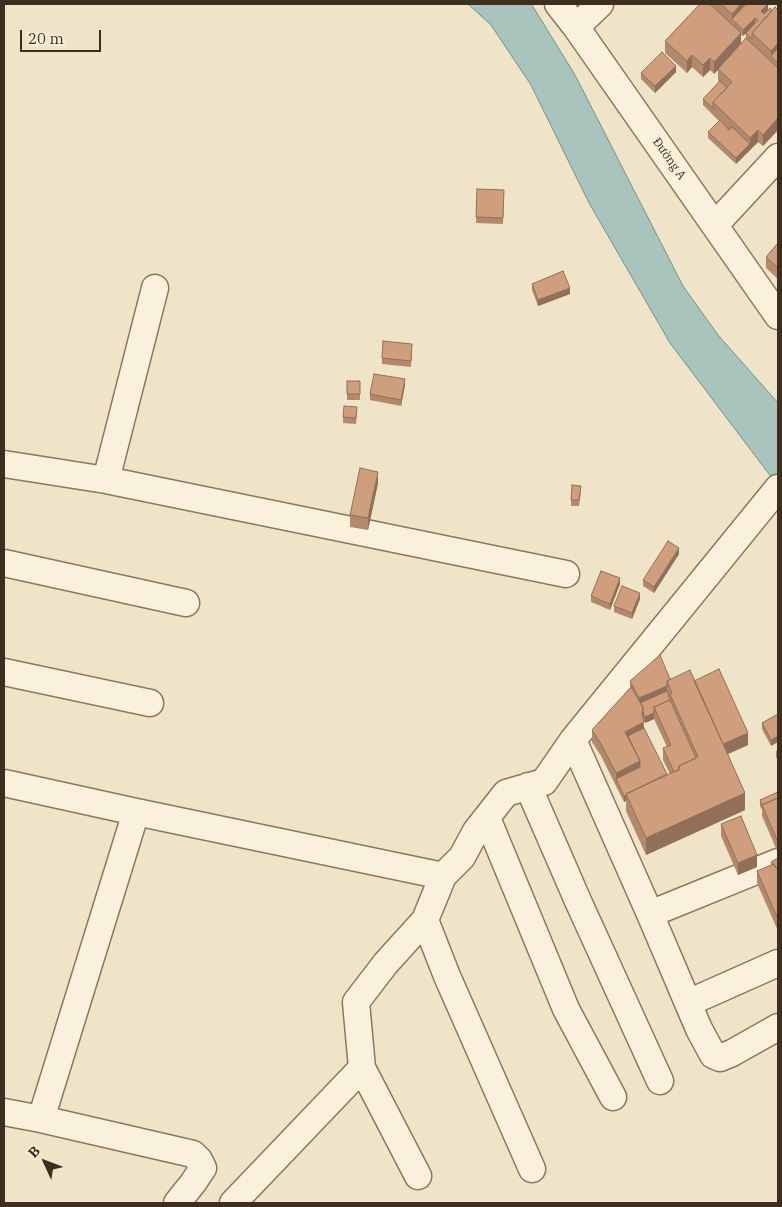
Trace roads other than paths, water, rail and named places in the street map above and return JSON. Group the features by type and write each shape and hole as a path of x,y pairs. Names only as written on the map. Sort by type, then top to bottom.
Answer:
{"street":[{"name":"Đường A","path":"558,4 778,316"},
{"path":"576,27 600,4"},
{"path":"715,225 778,157"},
{"path":"106,480 155,288"},
{"path":"4,464 106,480 566,574"},
{"path":"418,1176 362,1068 356,1002 386,963 425,920 443,876 462,858 476,831 506,793 544,782 572,740 778,488"},
{"path":"4,563 186,603"},
{"path":"4,672 150,703"},
{"path":"572,740 699,1029 714,1056 720,1058 732,1053 778,1027"},
{"path":"4,783 443,876"},
{"path":"528,786 660,1080"},
{"path":"41,1120 136,812"},
{"path":"487,818 566,1009 613,1097"},
{"path":"650,914 778,862"},
{"path":"425,920 447,976 532,1168"},
{"path":"688,1003 778,963"},
{"path":"232,1203 362,1068"},
{"path":"4,1112 193,1154 199,1160 202,1168 195,1193 177,1203"}],"water":[{"path":"468,4 532,5 575,75 683,286 718,335 778,403 778,486 670,343 589,203 531,85 491,25"}]}
